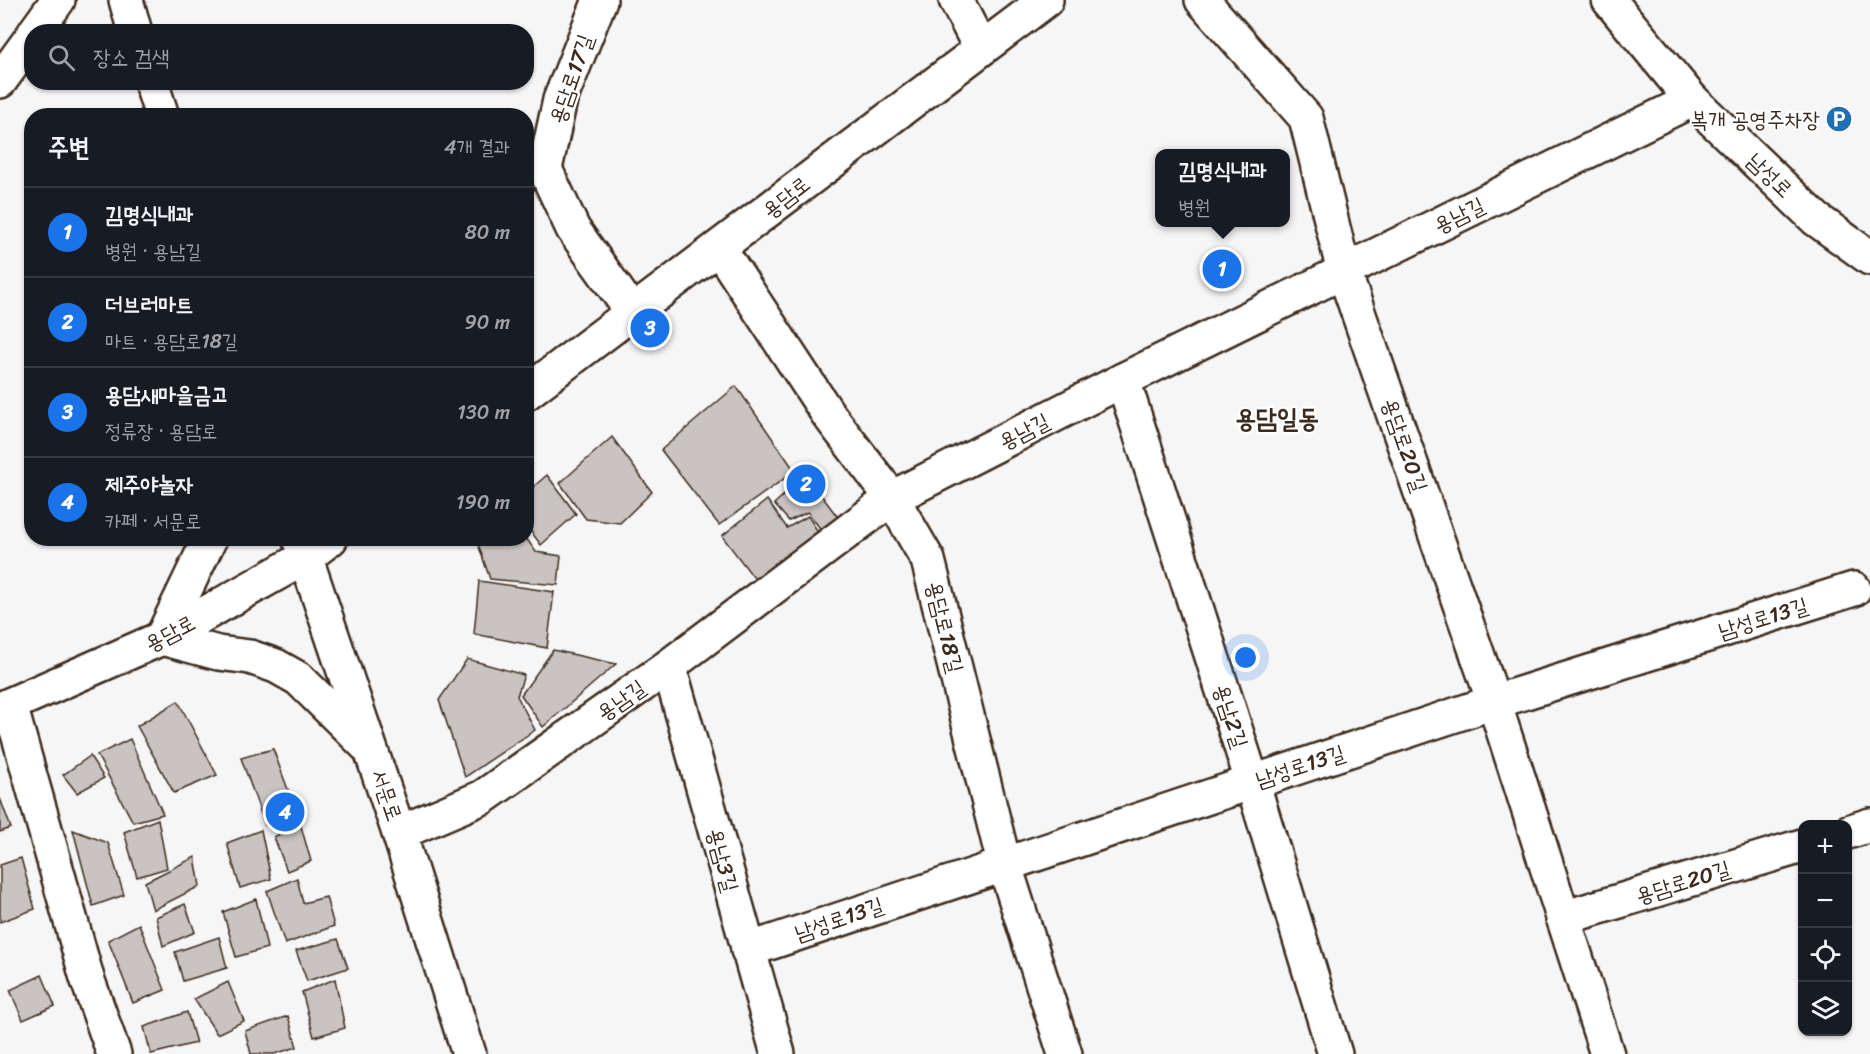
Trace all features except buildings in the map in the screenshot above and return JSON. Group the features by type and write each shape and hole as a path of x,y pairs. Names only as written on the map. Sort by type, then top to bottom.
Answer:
{"street":[{"path":"41,24 58,0"},
{"path":"126,0 133,24"},
{"name":"용담로17길","path":"600,0 560,100 545,169 573,229 633,313"},
{"path":"956,0 980,48"},
{"name":"용담로","path":"534,387 1046,0"},
{"name":"용담로20길","path":"1202,0 1306,118 1344,272 1494,702 1607,1054"},
{"name":"남성로","path":"1609,0 1692,100 1816,219 1870,258"},
{"path":"0,81 24,48"},
{"path":"154,90 159,108"},
{"name":"용남길","path":"399,833 483,797 669,666 892,498 1123,380 1692,100"},
{"name":"용담로18길","path":"719,248 828,414 892,498 928,560 1004,863 1065,1054"},
{"name":"용남2길","path":"1123,380 1252,781 1335,1054"},
{"path":"206,546 162,638 218,653 250,657 276,666 299,679 371,750"},
{"name":"용담로","path":"5,707 162,638 310,546"},
{"name":"서문로","path":"312,546 371,750 469,1054"},
{"name":"남성로13길","path":"748,950 1494,702 1865,587"},
{"name":"용남3길","path":"669,666 778,1054"},
{"path":"5,707 87,978 114,1054"},
{"path":"1852,831 1870,825"},
{"name":"용담로20길","path":"1563,918 1798,848"}],"place":[{"name":"복개 공영주차장","path":"1839,119"},
{"name":"김명식내과","path":"1222,269"},
{"name":"용담새마을금고","path":"650,328"},
{"name":"더브러마트","path":"806,484"},
{"name":"제주야놀자","path":"285,812"}],"district":[{"name":"용담일동","path":"1277,418"}]}
